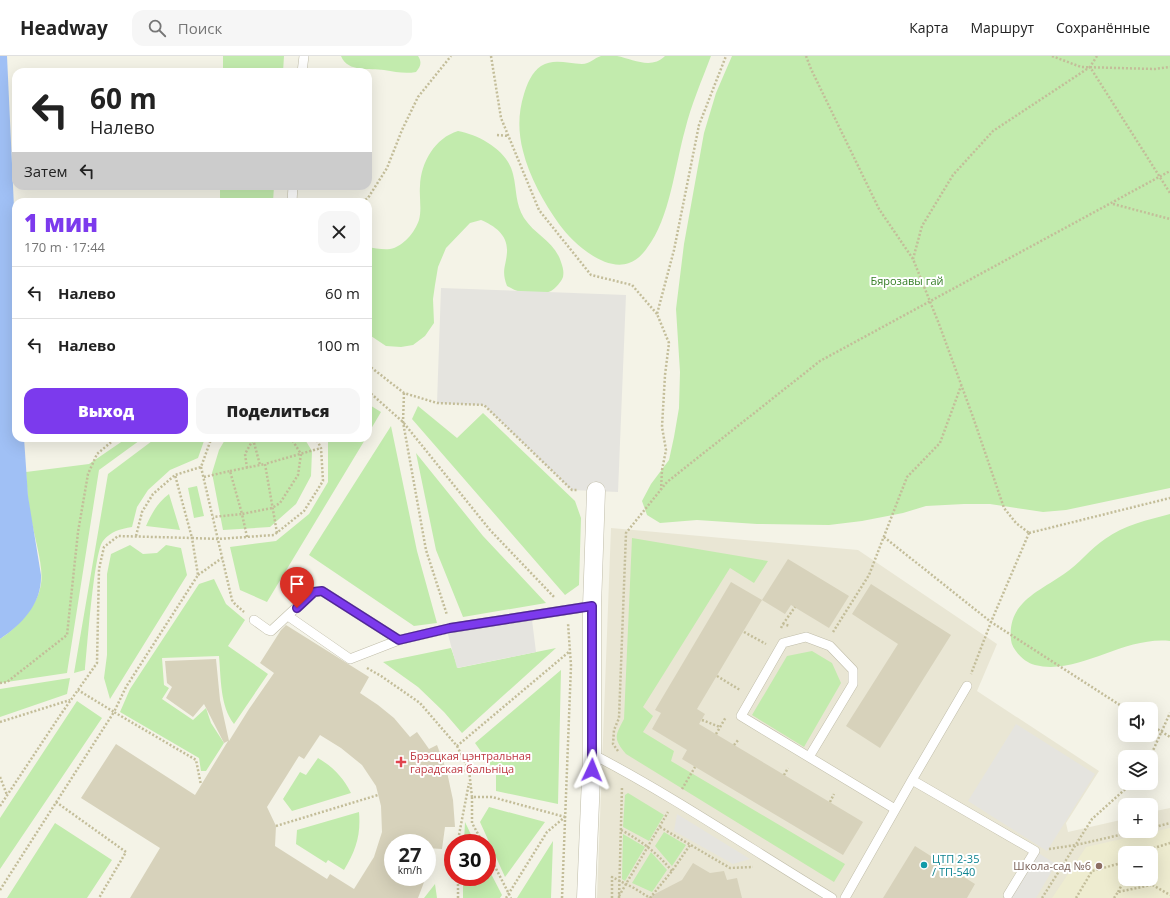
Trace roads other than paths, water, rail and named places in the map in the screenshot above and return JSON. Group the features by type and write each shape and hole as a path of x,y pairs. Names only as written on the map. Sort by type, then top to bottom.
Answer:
{"street":[{"path":"586,898 592,754 592,606 596,491"}],"lane":[{"path":"302,68 304,56"},
{"path":"254,620 271,631 280,621 288,616 314,592 322,591 399,640"},
{"path":"288,616 350,659 399,640 450,628 592,606"},
{"path":"809,757 853,684 853,670 830,646 806,637 783,643 741,716 895,809"},
{"path":"845,898 967,686"},
{"path":"592,754 675,801 832,898"},
{"path":"912,780 1035,851 1008,895"}],"water":[{"path":"0,56 7,56 14,198 12,198 12,442 24,442 28,496 41,575 38,595 30,612 16,627 0,639"}],"place":[{"name":"Брэсцкая цэнтральная гарадская бальніца","path":"401,762"},
{"name":"ЦТП 2-35 / ТП-540","path":"924,865"},
{"name":"Школа-сад №6","path":"1099,866"}],"park label":[{"name":"Бярозавы гай","path":"907,281"}]}
